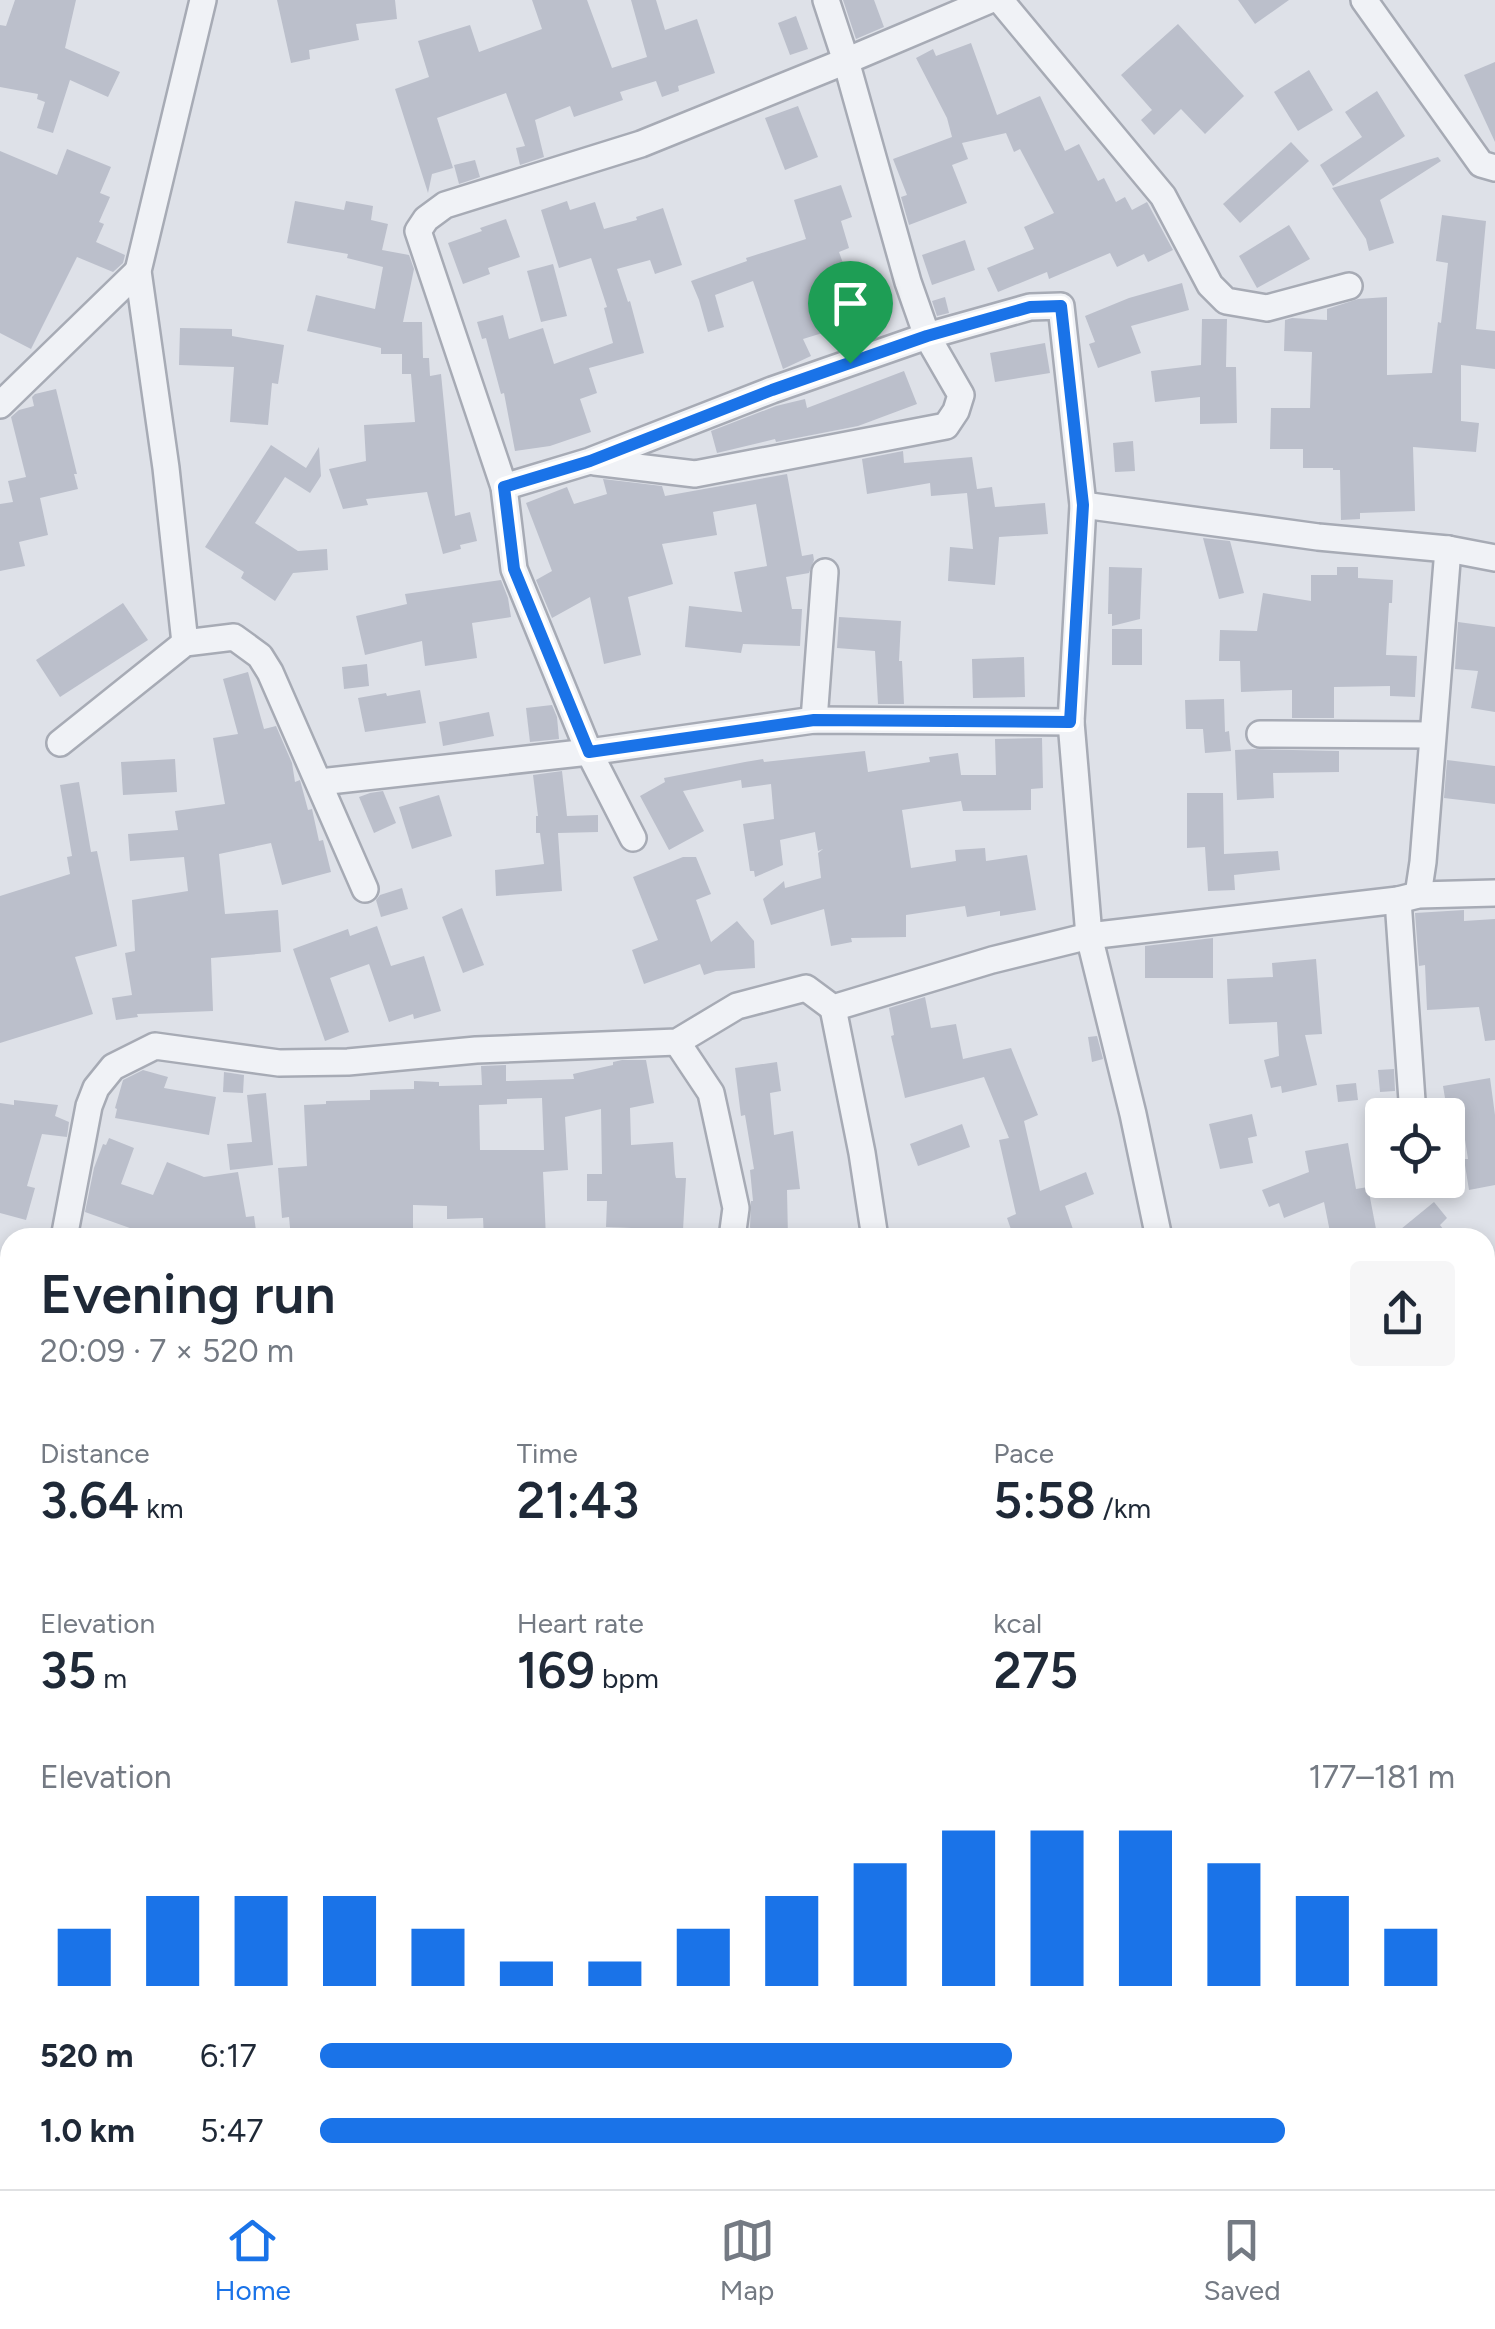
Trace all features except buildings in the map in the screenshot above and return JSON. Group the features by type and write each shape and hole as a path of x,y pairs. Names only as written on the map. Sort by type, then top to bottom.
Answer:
{"street":[{"path":"186,643 138,271 202,0"},
{"path":"590,461 695,474 946,426 956,410 960,395 927,336 908,282 826,0"},
{"path":"633,838 589,752 514,569 504,487 418,231 445,205 641,144 990,0"},
{"path":"1000,0 1163,196 1210,284 1226,301 1267,308 1349,286"},
{"path":"1364,0 1481,164 1495,168"},
{"path":"0,405 138,271"},
{"path":"504,487 590,461 772,390 927,336 1030,307 1061,306 1083,505 1070,722 1089,936 1134,1114 1156,1228"},
{"path":"1083,505 1495,558"},
{"path":"1413,1098 1408,898 1423,862 1448,549"},
{"path":"814,720 826,572"},
{"path":"60,744 186,643 234,637 260,656 270,672 365,889"},
{"path":"320,782 589,752 814,720 1070,722"},
{"path":"1260,734 1432,735"},
{"path":"834,1008 992,960 1089,936 1408,898 1495,893"},
{"path":"66,1228 89,1106 96,1088 114,1068 155,1046 279,1062 348,1062 476,1050 676,1042 737,1006 806,988 834,1008 873,1228"},
{"path":"676,1042 711,1093 736,1208 733,1228"}],"route":[{"path":"1061,306 1083,505 1070,722 814,720 589,752 514,569 504,487 590,461 850,363 1030,307 1061,306"}]}
